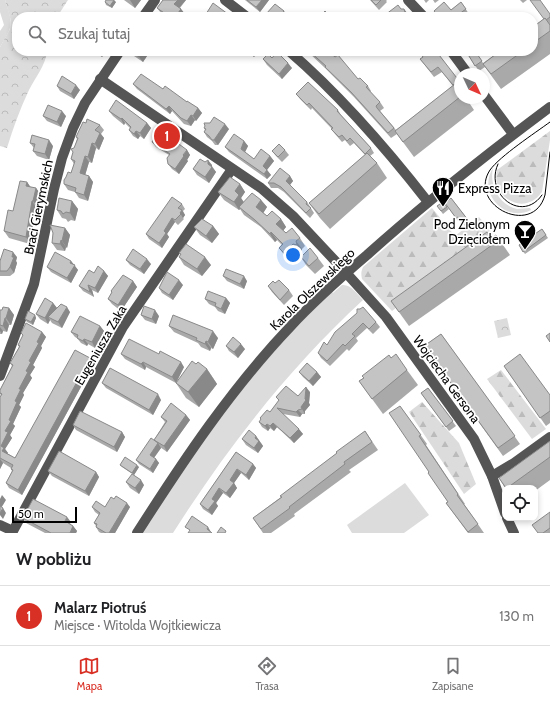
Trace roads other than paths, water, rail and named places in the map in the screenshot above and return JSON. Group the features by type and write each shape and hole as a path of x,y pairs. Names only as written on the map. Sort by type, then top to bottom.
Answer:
{"street":[{"path":"146,12 154,0"},
{"path":"225,0 241,12"},
{"path":"408,0 419,12"},
{"name":"Braci Gierymskich","path":"0,376 34,284 62,158 78,118 100,79 116,56"},
{"path":"294,56 323,82 354,114 389,153 428,202"},
{"path":"455,56 464,68"},
{"name":"Wojciecha Gersona","path":"100,79 261,188 292,216 346,273 386,317 474,439 492,476 502,504"},
{"path":"490,103 513,134"},
{"name":"Karola Olszewskiego","path":"137,533 183,463 251,372 318,298 428,202 513,134 550,107"},
{"name":"Eugeniusza Zaka","path":"0,525 13,531 123,327 232,169"},
{"path":"492,476 514,463 550,437"},
{"path":"508,521 514,533"}],"tram line":[{"path":"550,122 509,152 490,170 485,183 487,195 494,205 504,212 516,215 528,214 538,208 545,195 550,152"},
{"path":"498,164 495,175 496,186 500,195 507,202 516,206 525,207 534,203 542,195"}],"place":[{"name":"Malarz Piotruś","path":"167,136"},
{"name":"Express Pizza","path":"443,208"},
{"name":"Pod Zielonym Dzięciołem","path":"525,250"}]}
